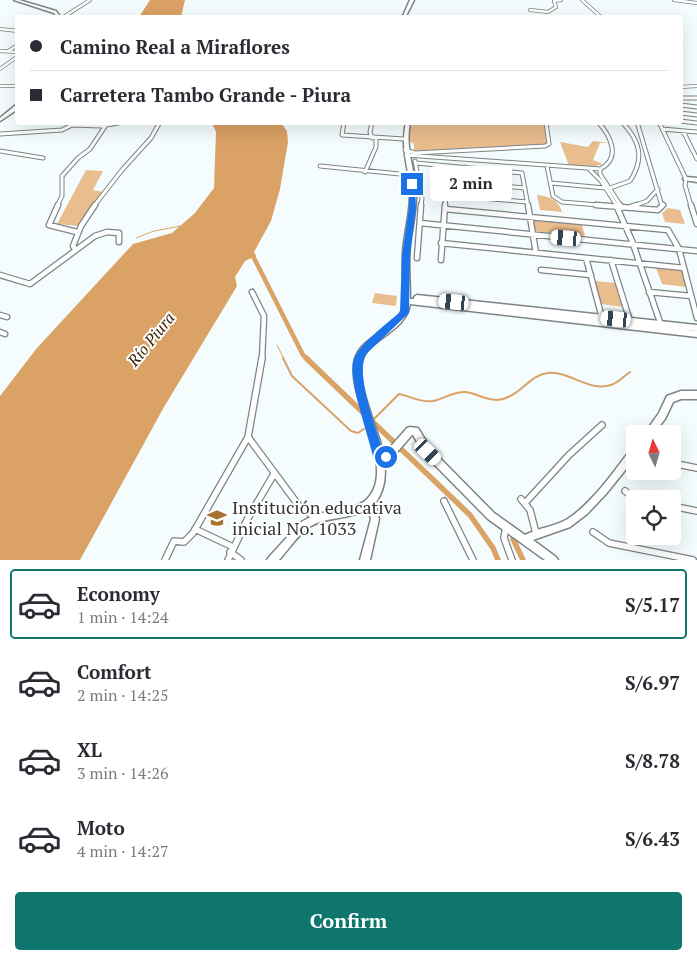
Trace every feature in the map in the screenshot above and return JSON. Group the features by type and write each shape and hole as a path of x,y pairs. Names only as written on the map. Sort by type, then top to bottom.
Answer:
{"street":[{"path":"16,0 54,12 58,15"},
{"path":"66,15 90,0"},
{"path":"404,15 412,0"},
{"path":"530,10 548,12 556,7 554,2 561,0"},
{"path":"582,0 599,15"},
{"path":"674,0 697,2"},
{"path":"0,29 15,31"},
{"path":"7,52 15,47"},
{"path":"0,51 15,52"},
{"path":"0,69 15,58"},
{"path":"0,86 15,86"},
{"path":"683,88 697,86"},
{"path":"683,98 697,98"},
{"path":"683,105 697,107"},
{"path":"0,120 15,108"},
{"path":"683,113 697,115"},
{"path":"683,122 697,123"},
{"path":"0,134 62,130 72,125 103,125"},
{"path":"77,232 49,225 62,196 62,176 78,158 90,150 106,125"},
{"path":"75,248 73,246 77,232 126,165 157,130 159,125"},
{"path":"344,125 342,135 404,140"},
{"path":"365,172 376,147 370,132 371,125"},
{"path":"272,560 296,532 317,519 354,511 370,501 380,483 378,456 357,369 360,356 402,317 406,299 406,255 413,200 404,140 407,125"},
{"path":"406,153 545,146 549,144 546,125"},
{"path":"406,153 590,170 600,169 607,164 614,148 611,137 601,125"},
{"path":"551,183 607,188 622,186 630,181 640,163 640,147 625,125"},
{"path":"547,166 553,196 562,202 658,210 663,205 638,125"},
{"path":"660,125 687,181 685,185 697,224"},
{"path":"662,129 697,132"},
{"path":"630,130 640,131"},
{"path":"682,131 697,159"},
{"path":"0,151 20,156 43,158"},
{"path":"414,155 422,198 417,258"},
{"path":"416,163 521,172 536,253"},
{"path":"640,163 651,165"},
{"path":"438,165 446,195 441,260"},
{"path":"320,166 410,175"},
{"path":"466,167 466,182"},
{"path":"486,169 487,184"},
{"path":"600,169 607,188 627,226 661,327"},
{"path":"590,170 596,174 622,208 623,217"},
{"path":"442,180 525,188"},
{"path":"687,181 697,180"},
{"path":"687,181 697,184"},
{"path":"622,208 644,204 653,197 658,189"},
{"path":"446,195 527,202"},
{"path":"446,209 667,230 679,249 697,318"},
{"path":"420,223 697,251"},
{"path":"0,275 32,283 75,248 110,232 119,234 119,242"},
{"path":"441,243 684,268"},
{"path":"586,258 602,318"},
{"path":"612,260 630,321"},
{"path":"541,270 591,275"},
{"path":"165,560 174,541 184,542 195,529 248,437 262,359 264,334 264,316 252,292"},
{"path":"649,292 691,296"},
{"path":"406,299 630,321 697,334"},
{"path":"406,299 661,327 697,328"},
{"path":"0,315 7,317"},
{"path":"655,425 662,416 670,399 681,395 697,395"},
{"path":"536,533 530,510 523,501 541,488 569,455 602,425"},
{"path":"378,456 388,456 405,435 410,431 415,432 428,452 491,516 553,560"},
{"path":"248,437 299,506 317,519"},
{"path":"528,542 528,536 554,531 578,516 626,461"},
{"path":"681,465 697,468"},
{"path":"228,560 232,549 274,474"},
{"path":"365,560 375,519 370,501"},
{"path":"444,501 473,560"},
{"path":"681,508 697,511"},
{"path":"506,527 504,538 512,560"},
{"path":"195,529 232,549 241,560"},
{"path":"592,532 609,544 693,560"}],"shaded area":[{"path":"410,125 544,125 547,144 414,151 414,144 409,141"},
{"path":"593,141 610,143 600,143 593,160 603,164 589,168 569,166 560,142 588,147"},
{"path":"441,167 462,168 463,181 444,179"},
{"path":"86,170 103,171 93,190 104,192 79,226 57,224"},
{"path":"537,195 553,199 559,204 562,212 540,210"},
{"path":"668,208 680,210 685,224 665,222 662,213"},
{"path":"533,220 582,225 585,236 534,231"},
{"path":"656,268 681,270 686,287 662,284"},
{"path":"595,281 616,283 623,307 601,304"},
{"path":"375,293 397,296 396,306 372,303"}],"water":[{"path":"150,0 185,0 181,15 140,15"},
{"name":"Río Piura","path":"213,125 282,125 287,131 288,142 280,189 271,221 254,252 256,256 245,261 235,277 237,286 164,407 80,560 0,560 0,396 37,348 133,244 172,233 195,213 214,188 216,132"}],"waterway":[{"path":"136,238 154,231 181,226"},
{"path":"252,254 303,355 308,359"},
{"path":"277,345 284,359"},
{"path":"283,358 292,376 351,431 358,433 364,429"},
{"path":"306,358 470,515 493,548 498,560"},
{"path":"372,421 399,394 429,401 466,392 501,400 517,392 531,380 542,374 556,373 587,384 603,386 614,384 630,372"},
{"path":"513,539 523,560"}],"place":[{"name":"Institución educativa inicial No. 1033","path":"217,518"}],"route":[{"path":"386,457 378,456 360,384 357,362 363,352 402,317 406,307 406,255 413,200 412,184"}]}
